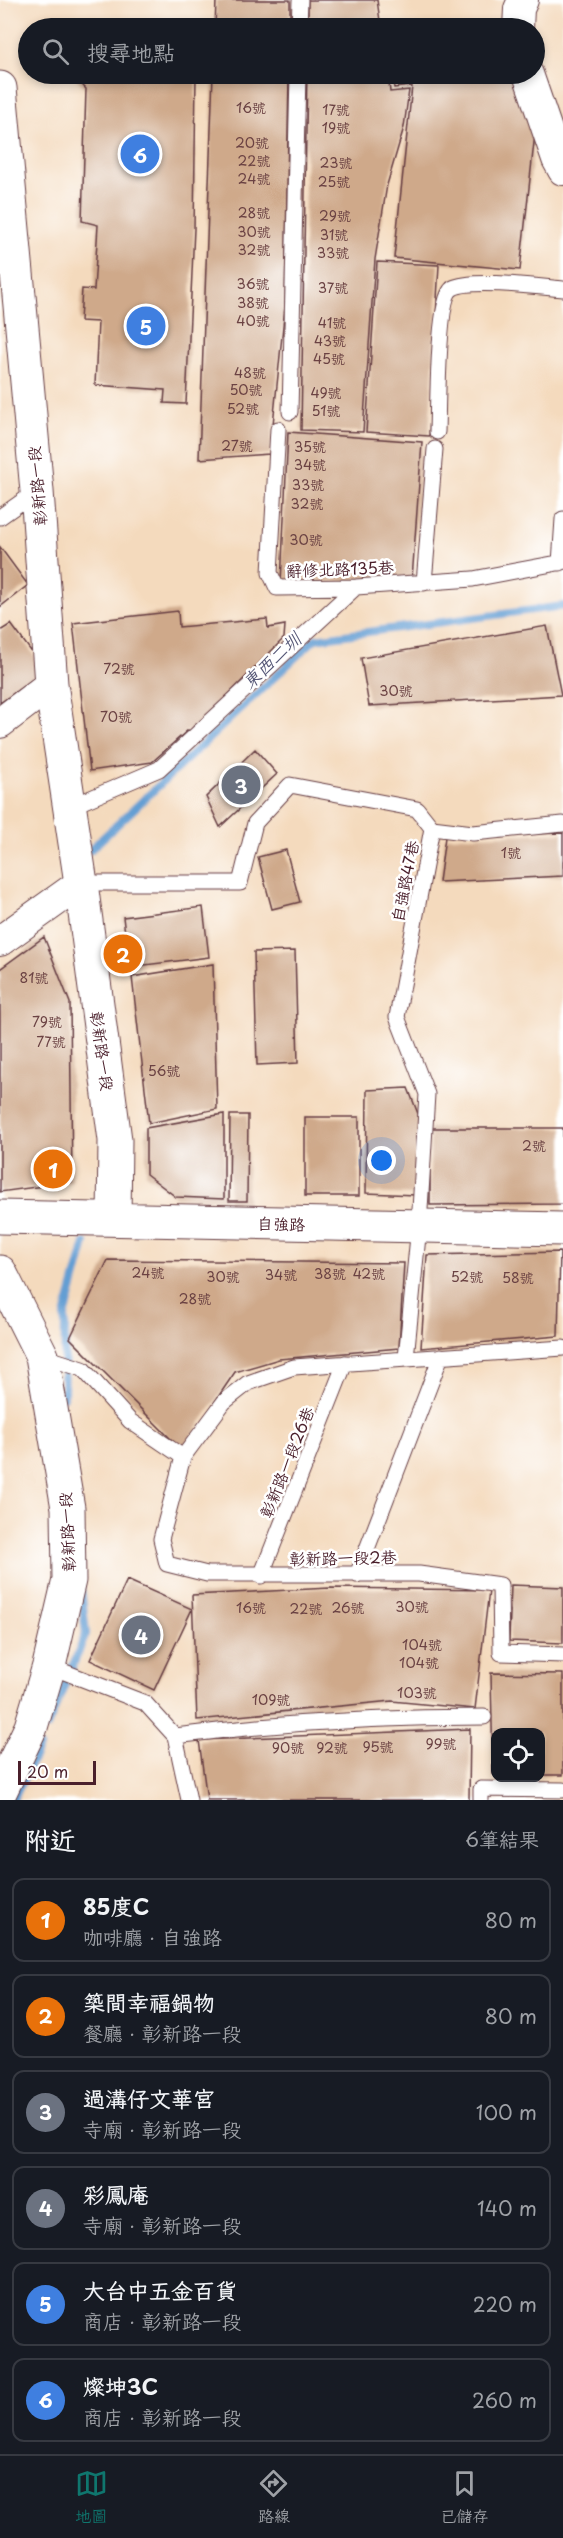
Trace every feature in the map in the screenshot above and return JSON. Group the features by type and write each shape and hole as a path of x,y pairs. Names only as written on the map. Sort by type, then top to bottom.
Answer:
{"street":[{"path":"519,18 523,0"},
{"path":"531,84 557,159 563,170"},
{"name":"彰新路一段","path":"0,88 37,491 51,684 81,883 115,1140 114,1219"},
{"path":"0,723 51,684"},
{"path":"0,941 81,883"},
{"name":"自強路","path":"0,1217 563,1229"},
{"name":"彰新路一段","path":"0,1272 42,1356 68,1509 69,1580 59,1670 31,1726 5,1791"}],"lane":[{"path":"299,18 300,0"},
{"path":"290,412 298,84"},
{"path":"437,432 440,343 446,296 453,288 473,284 563,289"},
{"name":"辭修北路135巷","path":"278,429 270,573 277,588 356,587 473,579 562,563"},
{"path":"424,583 435,449"},
{"path":"0,517 37,491"},
{"path":"562,563 563,519"},
{"path":"70,807 159,769 356,587"},
{"name":"自強路47巷","path":"81,883 240,883 255,823 290,785 417,809 432,828 397,1017 427,1094 419,1226 406,1358"},
{"path":"432,828 473,833 563,824"},
{"path":"42,1356 83,1369 130,1421 183,1458 224,1402 248,1383 294,1367 563,1348"},
{"path":"357,1575 441,1356"},
{"name":"彰新路一段26巷","path":"261,1576 345,1363"},
{"name":"彰新路一段2巷","path":"183,1458 161,1539 167,1564 207,1574 261,1576 419,1574 500,1585 501,1653 563,1655"},
{"path":"59,1670 145,1703 175,1736 189,1800"},
{"path":"175,1736 264,1725 387,1717 484,1717"},
{"path":"481,1800 481,1789 563,1790"}],"building":[{"path":"216,0 290,0 290,18 215,18"},
{"path":"308,0 377,0 380,18 308,18"},
{"path":"81,84 196,84 194,229 186,404 164,403 165,390 95,385 98,322 80,321 82,289 94,290 98,225 82,221 86,89"},
{"path":"213,84 289,84 285,306 270,454 199,459"},
{"path":"307,84 389,84 390,92 409,90 404,127 387,185 375,259 363,432 301,430"},
{"path":"393,84 518,84 536,124 520,270 394,258 412,86 394,88"},
{"path":"377,262 439,265 429,436 366,432"},
{"path":"288,432 422,442 412,579 281,583"},
{"path":"0,547 28,585 0,607"},
{"path":"178,611 179,627 267,619 268,628 285,625 284,638 190,734 188,730 152,762 90,771 73,623"},
{"path":"11,624 45,670 0,703 0,631"},
{"path":"547,626 561,695 369,706 361,658"},
{"path":"255,749 277,774 220,827 206,797"},
{"path":"563,833 563,876 439,882 445,837"},
{"path":"286,850 300,902 272,909 258,857"},
{"path":"203,907 209,957 129,967 123,917"},
{"path":"44,937 70,1003 72,1182 0,1192 0,969"},
{"path":"295,951 298,1063 257,1065 254,952"},
{"path":"213,964 217,1109 149,1123 132,977"},
{"path":"408,1088 420,1119 416,1195 366,1193 367,1090"},
{"path":"224,1114 224,1199 176,1197 146,1174 146,1128"},
{"path":"230,1115 248,1115 247,1201 229,1201"},
{"path":"305,1117 359,1117 359,1196 305,1196"},
{"path":"430,1128 563,1128 563,1204 430,1205"},
{"path":"560,1252 558,1336 421,1348 427,1255"},
{"path":"108,1260 404,1263 399,1348 279,1359 235,1372 182,1450 70,1338"},
{"path":"127,1580 192,1609 154,1690 90,1660"},
{"path":"511,1585 563,1587 563,1643 509,1641"},
{"path":"330,1588 489,1590 475,1709 392,1701 197,1720 192,1595"},
{"path":"491,1673 563,1674 563,1775 545,1775 545,1728 492,1728"},
{"path":"470,1729 469,1800 207,1800 199,1740"}],"waterway":[{"name":"東西二圳","path":"90,850 315,639 563,606"},
{"path":"64,1397 65,1316 85,1243"},
{"path":"47,1727 86,1634 81,1588"},
{"path":"14,1798 39,1747"}],"place":[{"name":"燦坤3C","path":"140,154"},
{"name":"大台中五金百貨","path":"146,326"},
{"name":"過溝仔文華宮","path":"241,785"},
{"name":"築間幸福鍋物","path":"123,954"},
{"name":"85度C","path":"53,1169"},
{"name":"彩鳳庵","path":"141,1635"}]}
